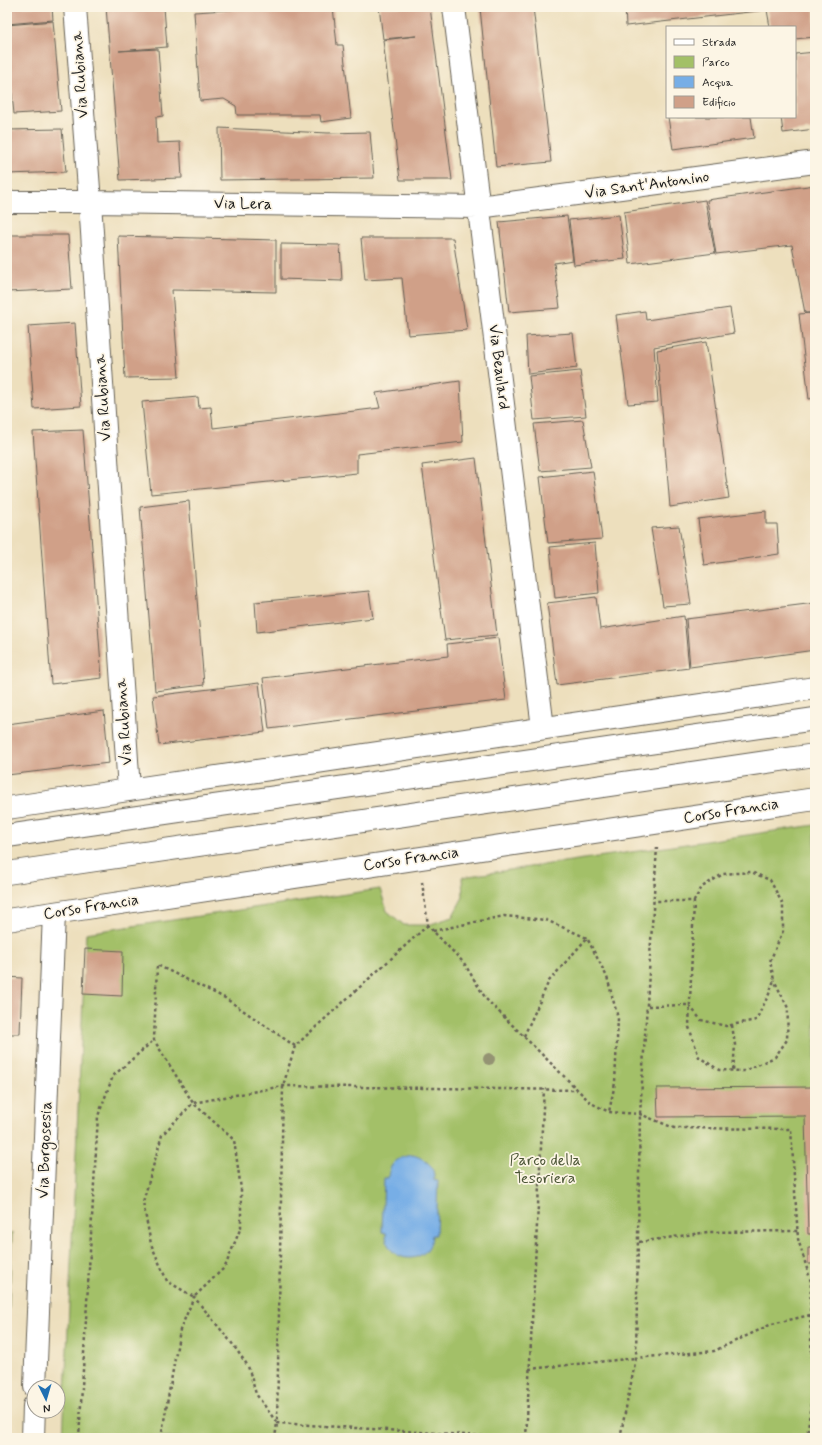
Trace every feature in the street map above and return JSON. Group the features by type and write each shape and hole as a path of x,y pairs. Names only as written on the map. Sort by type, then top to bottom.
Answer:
{"street":[{"name":"Via Rubiana","path":"75,7 90,202 129,790"},
{"name":"Via Beaulard","path":"454,7 544,728"},
{"name":"Via Sant'Antonino","path":"478,207 815,162"},
{"name":"Via Lera","path":"7,202 478,207"},
{"path":"7,808 815,688"},
{"path":"7,836 815,719"},
{"path":"7,873 815,755"},
{"name":"Corso Francia","path":"7,920 815,799"},
{"name":"Via Borgosesia","path":"35,1379 54,913"},
{"path":"33,1438 34,1419"}],"path":[{"path":"620,1438 636,1358 640,1114 648,1006 658,822"},
{"path":"418,858 428,925 432,931 464,963 486,999 591,1103 609,1112 640,1114 674,1128 791,1129 798,1239 811,1282 810,1315 813,1384 808,1438"},
{"path":"751,872 770,880 783,905 783,931 770,960 774,980 788,1008 787,1040 775,1057 744,1071 720,1070 699,1057 689,1027 694,901 702,887 723,874 751,872"},
{"path":"654,901 694,901"},
{"path":"432,931 504,916 546,920 587,938 607,977 618,1018 615,1083 609,1112"},
{"path":"275,1438 277,1424 283,1086 295,1046 428,925"},
{"path":"524,1036 549,981 587,938"},
{"path":"161,1438 180,1330 194,1297 225,1267 241,1227 241,1189 234,1140 193,1103 154,1040 157,965 225,998 295,1046"},
{"path":"689,1005 701,1020 726,1026 756,1020 774,980"},
{"path":"648,1006 689,1005"},
{"path":"732,1025 735,1045 733,1071"},
{"path":"79,1438 98,1116 113,1076 154,1040"},
{"path":"277,1424 256,1394 248,1366 231,1342 194,1297 168,1281 151,1244 143,1202 162,1135 193,1103 283,1086 577,1090"},
{"path":"526,1438 544,1089"},
{"path":"639,1242 708,1232 798,1231"},
{"path":"529,1369 714,1351 772,1324 810,1315"},
{"path":"277,1424 513,1438"}],"green space":[{"name":"Parco della Tesoriera","path":"815,825 815,1438 63,1438 64,1419 66,1419 66,1379 86,933 380,889 387,911 404,925 428,925 452,917 463,897 462,877"},
{"path":"12,1233 7,1347 7,1234"}],"water":[{"path":"413,1155 429,1164 433,1171 434,1180 438,1181 436,1235 432,1235 430,1245 424,1253 417,1257 408,1258 400,1256 393,1251 388,1244 386,1233 382,1232 384,1178 388,1178 390,1168 395,1162 403,1157"}],"building":[{"path":"7,7 52,7 53,20 7,24"},
{"path":"106,7 164,7 167,47 119,51 158,49 163,116 156,117 157,143 180,142 182,178 120,180"},
{"path":"276,7 333,7 337,45 343,45 351,118 321,122 320,115 237,115 236,106 224,99 200,101 194,12"},
{"path":"379,7 430,7 452,180 400,180 383,40 416,36 383,39"},
{"path":"533,7 551,162 496,167 480,8"},
{"path":"625,7 814,7 815,37 796,39 796,26 770,26 767,10 626,26"},
{"path":"53,21 61,111 14,114 7,45 7,25"},
{"path":"815,52 815,129 783,133 781,118 796,118 796,54"},
{"path":"668,118 751,118 754,138 673,149"},
{"path":"219,128 328,133 370,132 374,178 220,180"},
{"path":"62,129 66,172 7,174 7,130"},
{"path":"815,185 815,398 809,399 799,314 811,313 805,313 792,245 716,254 707,200"},
{"path":"705,200 715,253 630,264 624,212"},
{"path":"619,215 625,259 574,265 569,220"},
{"path":"567,216 573,260 554,263 560,308 509,312 499,222"},
{"path":"7,235 68,235 72,289 7,292"},
{"path":"118,236 276,240 276,292 172,290 179,377 125,378"},
{"path":"361,238 453,238 467,330 408,335 402,278 365,280"},
{"path":"281,244 340,245 342,281 281,279"},
{"path":"730,308 734,333 654,347 658,402 628,404 616,315 645,311 646,320"},
{"path":"75,323 81,406 34,409 28,326"},
{"path":"573,333 577,368 528,374 526,336"},
{"path":"706,342 729,498 670,507 657,350"},
{"path":"580,371 586,416 534,420 529,376"},
{"path":"460,381 463,442 357,454 357,473 151,494 142,402 198,397 199,408 211,407 213,428 380,408 376,393"},
{"path":"583,420 591,467 540,471 534,424"},
{"path":"83,430 102,678 51,684 33,432"},
{"path":"476,458 497,635 445,640 422,465"},
{"path":"593,471 602,539 548,543 540,477"},
{"path":"189,501 204,685 155,691 140,507"},
{"path":"766,511 766,524 777,524 779,554 704,565 698,519"},
{"path":"679,526 691,604 663,606 651,528"},
{"path":"595,543 599,593 555,598 550,547"},
{"path":"369,591 373,618 257,632 255,602"},
{"path":"596,597 600,629 684,616 689,668 557,685 547,603"},
{"path":"815,603 815,650 690,667 686,619"},
{"path":"498,638 506,700 269,729 263,678 448,656 447,644"},
{"path":"259,683 265,732 159,745 153,696"},
{"path":"104,711 109,763 7,775 7,724"},
{"path":"85,949 123,951 122,996 83,994"},
{"path":"7,977 22,978 20,1034 7,1034"},
{"path":"815,1087 815,1234 808,1234 805,1116 658,1117 657,1088"},
{"path":"808,1248 815,1248 815,1264 808,1264"}]}
